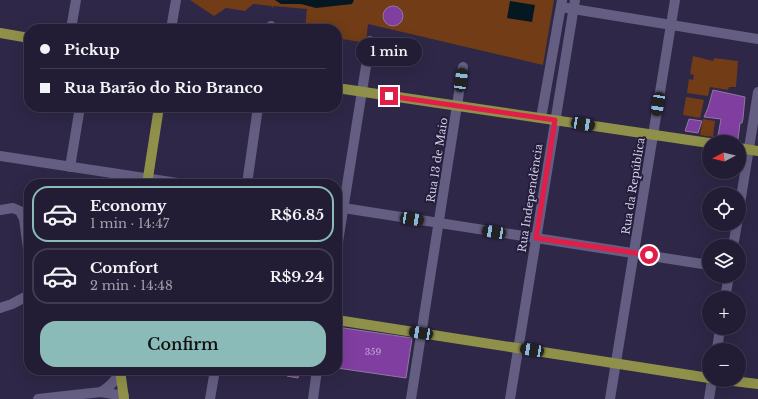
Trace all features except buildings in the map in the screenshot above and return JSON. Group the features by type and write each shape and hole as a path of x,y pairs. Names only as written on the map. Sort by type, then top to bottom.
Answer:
{"main road":[{"path":"0,33 24,37"},
{"path":"342,89 702,142"},
{"path":"148,179 158,112"},
{"path":"342,321 702,377"},
{"path":"121,375 124,398"},
{"path":"746,383 758,384"}],"street":[{"path":"72,24 76,0"},
{"path":"172,24 176,0"},
{"name":"Rua da República","path":"610,399 675,0"},
{"path":"541,118 562,3 575,4 671,25 758,38"},
{"name":"Rua Independência","path":"510,399 575,4"},
{"path":"342,197 370,41"},
{"name":"Rua 13 de Maio","path":"411,399 463,68"},
{"path":"743,187 758,92"},
{"path":"70,166 79,112"},
{"path":"249,179 257,112"},
{"path":"0,156 70,166 138,179"},
{"path":"0,210 13,208 20,211 24,219"},
{"path":"342,208 702,264"},
{"path":"0,308 24,298"},
{"path":"38,399 101,392 108,389 113,384 118,375"},
{"path":"210,399 214,375"},
{"path":"313,399 316,375"},
{"path":"709,399 711,387"},
{"path":"101,392 124,398"}],"shaded area":[{"path":"190,0 554,0 543,65 368,24 366,43 342,39 342,24 306,24 307,9 273,6 273,8 271,6 253,4 245,11 226,8 214,16"},
{"path":"693,56 713,61 714,58 738,61 736,87 729,87 728,90 710,87 708,96 687,93 689,79 693,80 694,75 690,74"},
{"path":"686,97 704,100 700,118 683,115"},
{"path":"703,119 715,121 713,135 700,135"}],"water":[{"path":"275,0 354,0 352,4 316,8 301,4 281,4"},
{"path":"510,1 535,5 532,22 507,18"}],"route":[{"path":"389,96 555,120 536,238 649,255"}]}
